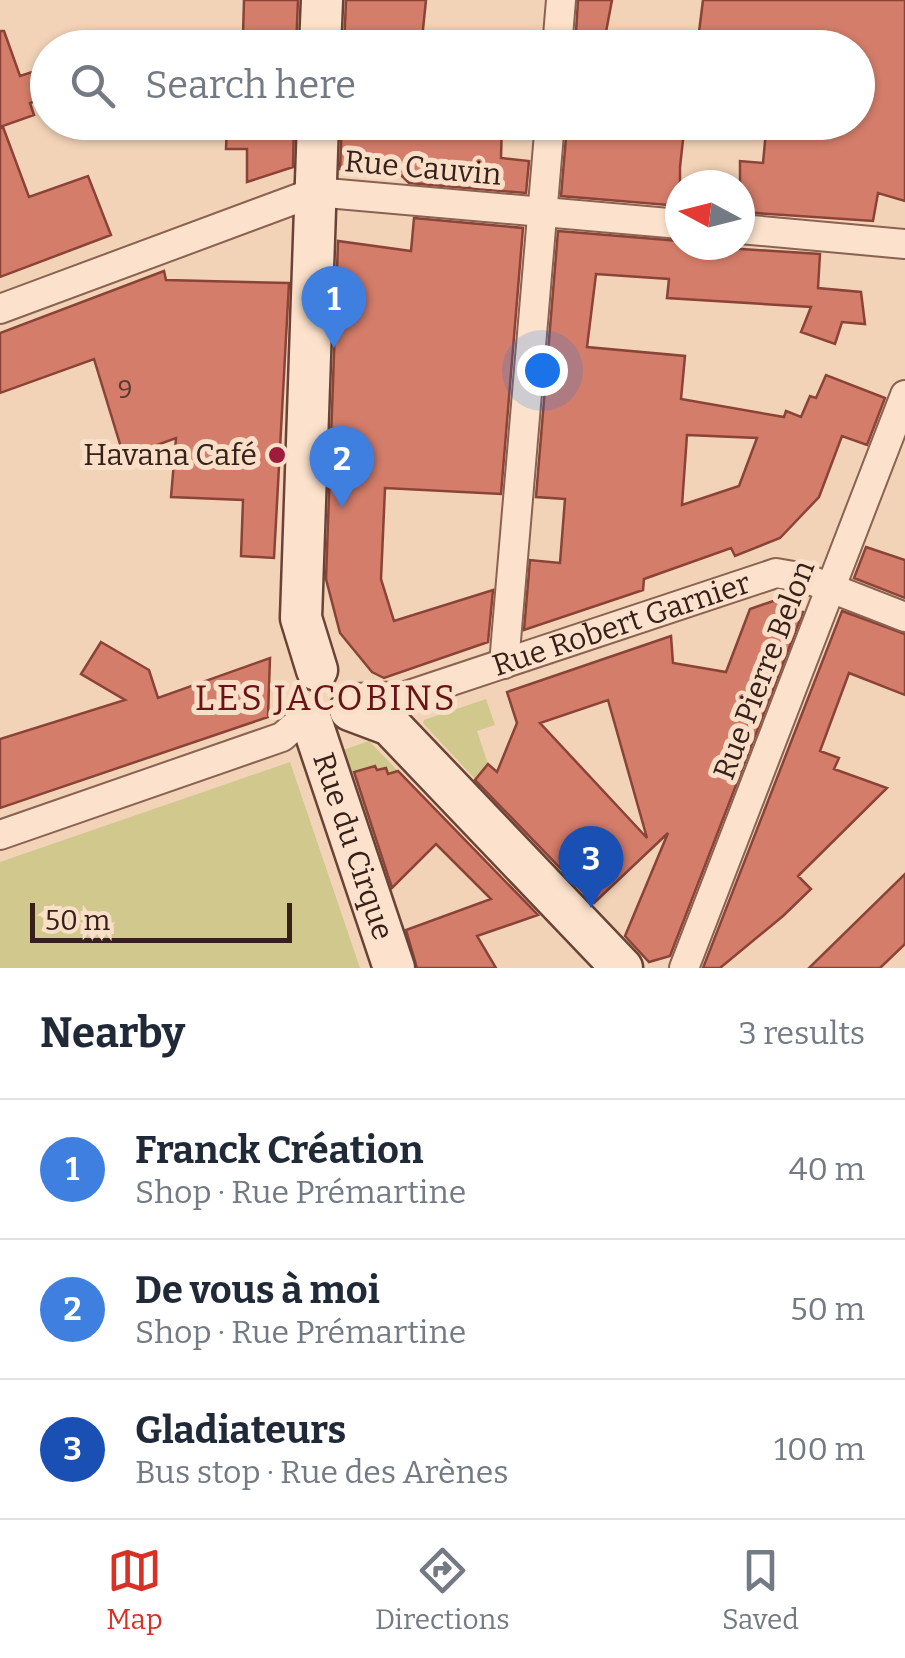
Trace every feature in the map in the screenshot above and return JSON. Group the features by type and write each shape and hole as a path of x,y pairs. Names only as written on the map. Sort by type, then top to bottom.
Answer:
{"street":[{"path":"321,30 322,0"},
{"path":"558,30 561,0"},
{"path":"317,140 300,618 317,670"},
{"path":"504,664 549,140"},
{"name":"Rue Cauvin","path":"0,309 315,192 665,223"},
{"path":"755,230 905,244"},
{"name":"Rue Pierre Belon","path":"684,968 905,396"},
{"name":"Rue Robert Garnier","path":"0,834 282,738 308,720 335,724 352,704 406,696 776,573 805,578 905,617"},
{"path":"308,720 297,704 298,688 308,675 317,670 344,676 352,704 390,725 622,968"},
{"name":"Rue du Cirque","path":"308,720 394,968"}],"shaded area":[{"path":"486,699 495,725 477,731 488,764 475,779 423,723"},
{"path":"369,741 398,771 388,774 375,766 350,773 343,750"},
{"path":"290,762 360,968 0,968 0,862"}],"building":[{"path":"244,0 298,0 297,30 243,30"},
{"path":"346,0 426,0 423,30 345,30"},
{"path":"578,0 612,0 606,30 576,30"},
{"path":"703,0 905,0 905,201 878,193 873,221 755,213 755,170 740,170 740,161 763,163 765,140 875,140 875,30 699,30"},
{"path":"0,31 4,31 20,76 30,73 30,116 0,127"},
{"path":"3,127 29,197 88,176 111,235 0,277"},
{"path":"226,140 294,140 293,167 247,182 247,149 226,149"},
{"path":"341,140 502,140 501,158 529,161 526,193 409,183 400,174 340,169"},
{"path":"566,140 683,140 680,170 665,170 665,205 561,196"},
{"path":"414,218 523,228 501,494 385,488 381,579 394,621 493,590 488,642 384,678 372,672 340,633 326,579 338,241 411,251"},
{"path":"558,231 665,240 665,260 755,260 755,250 820,254 818,288 861,292 865,324 842,322 835,344 801,332 811,307 667,298 669,279 596,274 587,347 685,356 681,399 784,417 786,411 801,417 810,396 816,398 826,375 885,398 867,445 842,436 819,497 780,538 735,556 731,548 644,579 643,590 524,630 530,560 560,563 565,499 536,497","holes":["687,435 757,438 739,486 682,505"]},
{"path":"164,271 166,280 289,283 274,558 241,556 243,500 171,497 176,438 124,457 94,359 0,393 0,333"},
{"path":"866,547 905,560 905,598 854,578"},
{"path":"773,601 803,612 670,956 649,962 625,936 668,833 594,903 475,780 488,764 497,772 517,723 507,692 671,636 673,663 726,672 750,609","holes":["608,700 647,838 540,723"]},
{"path":"842,611 905,634 905,695 849,673 820,751 839,758 834,769 887,788 798,876 811,889 720,968 703,968"},
{"path":"101,642 149,670 158,698 270,658 268,717 0,808 0,739 125,700 81,674"},
{"path":"375,766 377,770 386,768 388,774 398,771 538,915 477,936 496,968 417,968 406,930 491,899 436,844 392,888 354,772"},
{"path":"905,874 905,944 880,968 809,968"}],"place":[{"name":"Franck Création","path":"334,348"},
{"name":"Havana Café","path":"277,455"},
{"name":"De vous à moi","path":"342,508"},
{"name":"Gladiateurs","path":"591,908"}],"district":[{"name":"LES JACOBINS","path":"326,698"}]}
